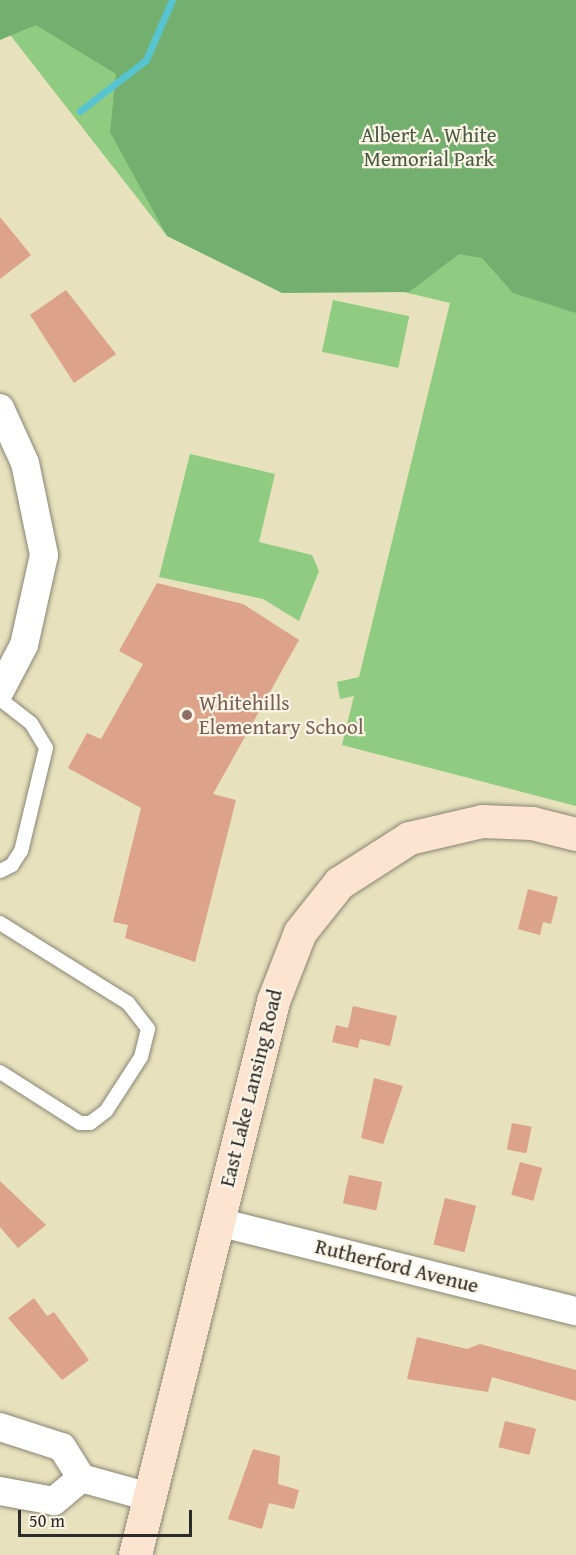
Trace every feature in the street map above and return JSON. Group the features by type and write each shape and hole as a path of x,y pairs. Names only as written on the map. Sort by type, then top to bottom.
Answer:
{"main road":[{"name":"East Lake Lansing Road","path":"135,1555 280,975 300,932 325,898 372,857 432,830 506,821 576,834"}],"street":[{"path":"0,408 25,463 44,555 24,645 0,691"},
{"name":"Rutherford Avenue","path":"218,1222 576,1311"},
{"path":"0,1427 62,1447 81,1478 149,1497"},
{"path":"0,1491 54,1501 81,1478"}],"lane":[{"path":"0,699 32,723 46,748 21,851 12,865 0,871"},
{"path":"0,923 128,1003 148,1029 141,1057 106,1112 90,1123 80,1123 0,1072"}],"green space":[{"name":"Albert A. White Memorial Park","path":"0,0 576,0 576,806 342,745 354,696 340,699 337,682 359,677 450,303 167,236 0,22"},
{"path":"0,0 576,0 576,313 513,293 482,258 459,254 409,292 282,293 167,236 110,132 116,74 36,25 0,40"},
{"path":"333,300 409,316 398,368 322,352"},
{"path":"190,454 275,474 259,542 312,555 319,571 299,621 263,599 159,577"}],"building":[{"path":"0,217 31,255 0,279"},
{"path":"66,290 116,354 74,383 30,315"},
{"path":"157,583 243,604 299,640 213,794 236,800 195,962 125,938 128,925 113,922 141,808 68,768 87,733 101,739 143,664 119,651"},
{"path":"528,889 558,897 551,924 543,922 540,935 518,929"},
{"path":"353,1006 397,1016 390,1046 360,1039 358,1048 332,1042 336,1025 348,1028"},
{"path":"374,1078 403,1086 383,1144 361,1138"},
{"path":"512,1123 532,1127 526,1153 507,1150"},
{"path":"520,1162 542,1168 533,1201 511,1195"},
{"path":"349,1175 382,1182 376,1210 343,1203"},
{"path":"0,1181 46,1225 18,1248 0,1227"},
{"path":"445,1198 476,1206 464,1252 433,1245"},
{"path":"34,1298 47,1316 54,1312 89,1360 62,1380 8,1318"},
{"path":"417,1337 467,1349 480,1344 576,1370 576,1401 492,1377 488,1392 407,1379"},
{"path":"505,1421 536,1429 530,1455 498,1447"},
{"path":"253,1449 280,1456 278,1484 299,1490 294,1509 269,1503 262,1529 228,1519"}],"waterway":[{"path":"80,111 146,60 172,0"}],"place":[{"name":"Whitehills Elementary School","path":"187,715"}]}
